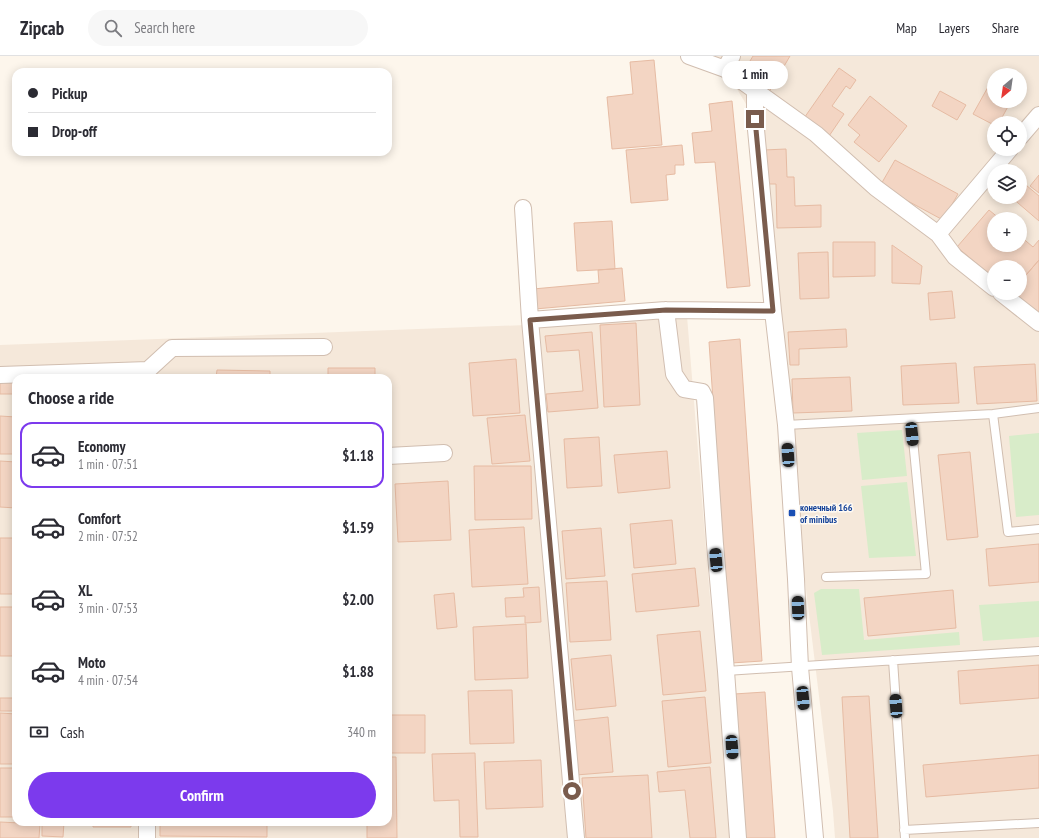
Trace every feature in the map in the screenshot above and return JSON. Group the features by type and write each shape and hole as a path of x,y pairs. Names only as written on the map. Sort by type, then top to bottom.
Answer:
{"street":[{"path":"689,56 728,63 755,90 816,134 876,188 938,234 955,257 987,282"},
{"path":"755,90 755,119 773,311 786,425 800,667 815,838"},
{"path":"1027,129 1039,115"},
{"path":"938,234 1004,156"},
{"path":"523,208 530,314 576,838"},
{"path":"1010,300 1039,323"},
{"path":"530,314 666,310 773,311"},
{"path":"666,310 674,374 684,389 702,392 705,398 738,838"},
{"path":"148,374 172,348 324,347"},
{"path":"0,375 12,375"},
{"path":"392,456 444,453"},
{"path":"147,826 147,838"}],"lane":[{"path":"786,425 993,414 1039,408"},
{"path":"993,414 1008,532 1039,529"},
{"path":"826,577 926,574 911,419"},
{"path":"726,671 1039,651"},
{"path":"893,660 904,834 1039,823"}],"shaded area":[{"path":"687,56 1039,56 1039,838 835,838 786,425 755,119 725,69"},
{"path":"687,316 711,610 717,643 733,838 0,838 0,345 526,325"}],"green space":[{"path":"902,430 907,476 862,480 857,433"},
{"path":"1039,433 1039,515 1016,517 1009,436"},
{"path":"907,482 916,556 869,558 861,486"},
{"path":"821,589 859,589 864,640 959,632 960,645 822,655 814,593"},
{"path":"1039,601 1039,637 983,641 979,605"}],"building":[{"path":"753,56 790,56 769,92 741,76"},
{"path":"654,60 662,145 612,149 607,97 633,94 630,62"},
{"path":"839,68 856,80 850,89 846,86 832,106 844,114 827,139 802,121"},
{"path":"987,89 987,108 1007,108 1003,116 987,116 987,121 973,114"},
{"path":"940,91 966,105 957,120 932,106"},
{"path":"870,96 907,126 879,162 854,142 860,135 848,125"},
{"path":"732,101 750,286 727,288 715,162 695,163 692,133 712,131 709,104"},
{"path":"682,145 684,165 675,165 675,174 666,175 668,200 631,203 626,150"},
{"path":"786,149 787,177 794,177 795,206 821,205 821,227 777,228 776,184 765,184 764,150"},
{"path":"895,160 958,194 943,220 880,186"},
{"path":"1039,175 1039,193 1030,186"},
{"path":"1027,186 1039,196 1039,221 1019,204 1027,204"},
{"path":"987,212 987,252 1027,252 1027,242 1033,247 1039,240 1039,260 1027,274 1027,260 987,260 987,272 957,247"},
{"path":"612,221 615,269 577,271 574,223"},
{"path":"833,242 875,242 875,276 833,277"},
{"path":"892,245 922,266 920,284 892,283"},
{"path":"828,252 829,298 800,299 798,253"},
{"path":"1039,260 1039,317 1019,300 1027,300 1027,274"},
{"path":"622,268 625,301 535,309 533,289 599,283 598,270"},
{"path":"952,291 955,318 930,320 928,293"},
{"path":"636,323 640,405 604,407 600,325"},
{"path":"846,329 847,347 799,349 799,365 790,365 788,332"},
{"path":"592,332 598,408 548,412 546,394 583,391 579,350 547,352 545,336"},
{"path":"740,339 762,661 731,663 709,342"},
{"path":"516,359 520,413 473,416 469,363"},
{"path":"956,363 959,403 903,405 901,366"},
{"path":"1035,364 1037,401 977,404 974,367"},
{"path":"328,368 375,368 375,374 328,374"},
{"path":"217,370 270,371 270,374 216,374"},
{"path":"850,377 852,411 793,413 792,379"},
{"path":"12,378 12,394 0,394 0,379"},
{"path":"525,415 530,461 492,464 487,418"},
{"path":"0,416 12,417 12,454 0,454"},
{"path":"599,437 602,486 567,488 564,439"},
{"path":"667,451 670,488 618,493 614,455"},
{"path":"970,452 978,537 947,540 938,455"},
{"path":"0,461 12,462 12,508 0,507"},
{"path":"474,466 531,466 532,519 475,520"},
{"path":"448,481 451,540 398,542 395,484"},
{"path":"672,520 676,564 634,568 630,524"},
{"path":"524,527 528,584 472,587 469,530"},
{"path":"601,528 605,576 566,579 562,531"},
{"path":"0,538 12,538 12,594 0,594"},
{"path":"1039,544 1039,582 989,586 986,549"},
{"path":"695,568 699,606 636,612 632,574"},
{"path":"607,581 611,640 570,642 566,583"},
{"path":"539,587 541,622 525,623 525,616 506,617 505,598 524,597 523,588"},
{"path":"953,590 956,628 868,636 864,598"},
{"path":"454,593 457,627 437,629 434,595"},
{"path":"0,607 12,607 12,656 0,656"},
{"path":"526,624 528,678 475,680 473,627"},
{"path":"700,631 706,691 663,695 657,635"},
{"path":"611,655 616,706 576,710 571,659"},
{"path":"1039,665 1039,698 960,704 958,671"},
{"path":"512,690 514,743 470,744 468,691"},
{"path":"765,692 775,838 744,838 734,694"},
{"path":"869,696 878,838 850,838 842,697"},
{"path":"705,697 711,763 668,767 662,701"},
{"path":"0,698 12,698 12,711 0,711"},
{"path":"0,713 12,714 12,764 0,764"},
{"path":"392,715 425,715 425,753 392,753"},
{"path":"608,717 613,772 576,775 571,721"},
{"path":"475,753 478,837 460,837 459,800 434,801 432,754"},
{"path":"1039,755 1039,788 926,797 923,765"},
{"path":"392,757 396,757 397,838 367,838 367,826 392,826"},
{"path":"541,760 543,807 486,809 484,762"},
{"path":"710,767 716,838 690,838 685,790 659,792 657,772"},
{"path":"0,768 12,768 12,817 0,817"},
{"path":"648,775 652,838 586,838 582,778"},
{"path":"0,822 12,823 12,826 40,826 39,838 0,838"},
{"path":"42,826 64,826 63,837 42,836"},
{"path":"93,826 131,826 131,827"},
{"path":"160,826 267,826 267,837 160,836"}],"place":[{"name":"конечный 166 of minibus","path":"792,513"}],"route":[{"path":"572,791 530,320 666,310 773,311 755,119"}]}
